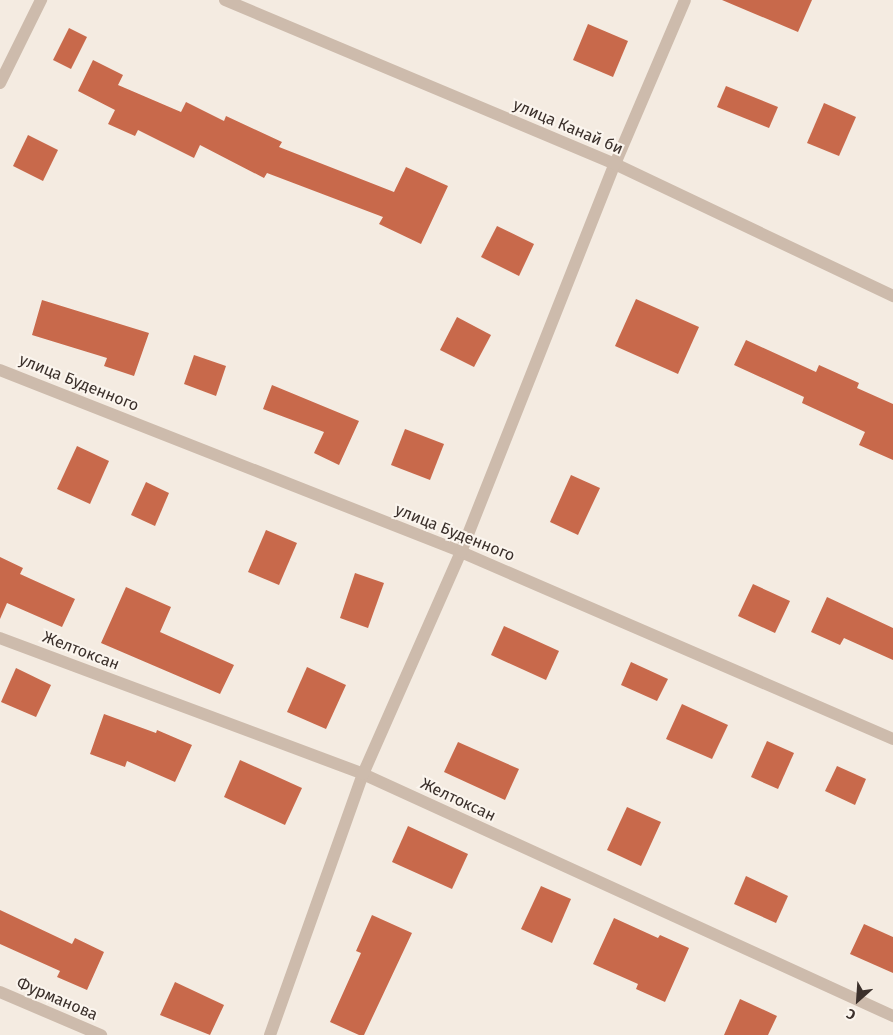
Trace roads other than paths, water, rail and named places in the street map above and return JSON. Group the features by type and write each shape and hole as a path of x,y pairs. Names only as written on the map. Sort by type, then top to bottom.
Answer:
{"street":[{"path":"0,84 41,0"},
{"name":"улица Канай би","path":"225,0 615,164 893,296"},
{"path":"270,1035 363,774 461,552 615,164 685,0"},
{"name":"улица Буденного","path":"0,370 461,552 893,739"},
{"name":"Желтоксан","path":"0,638 363,774 893,1016"},
{"name":"Фурманова","path":"0,992 101,1035"}]}
